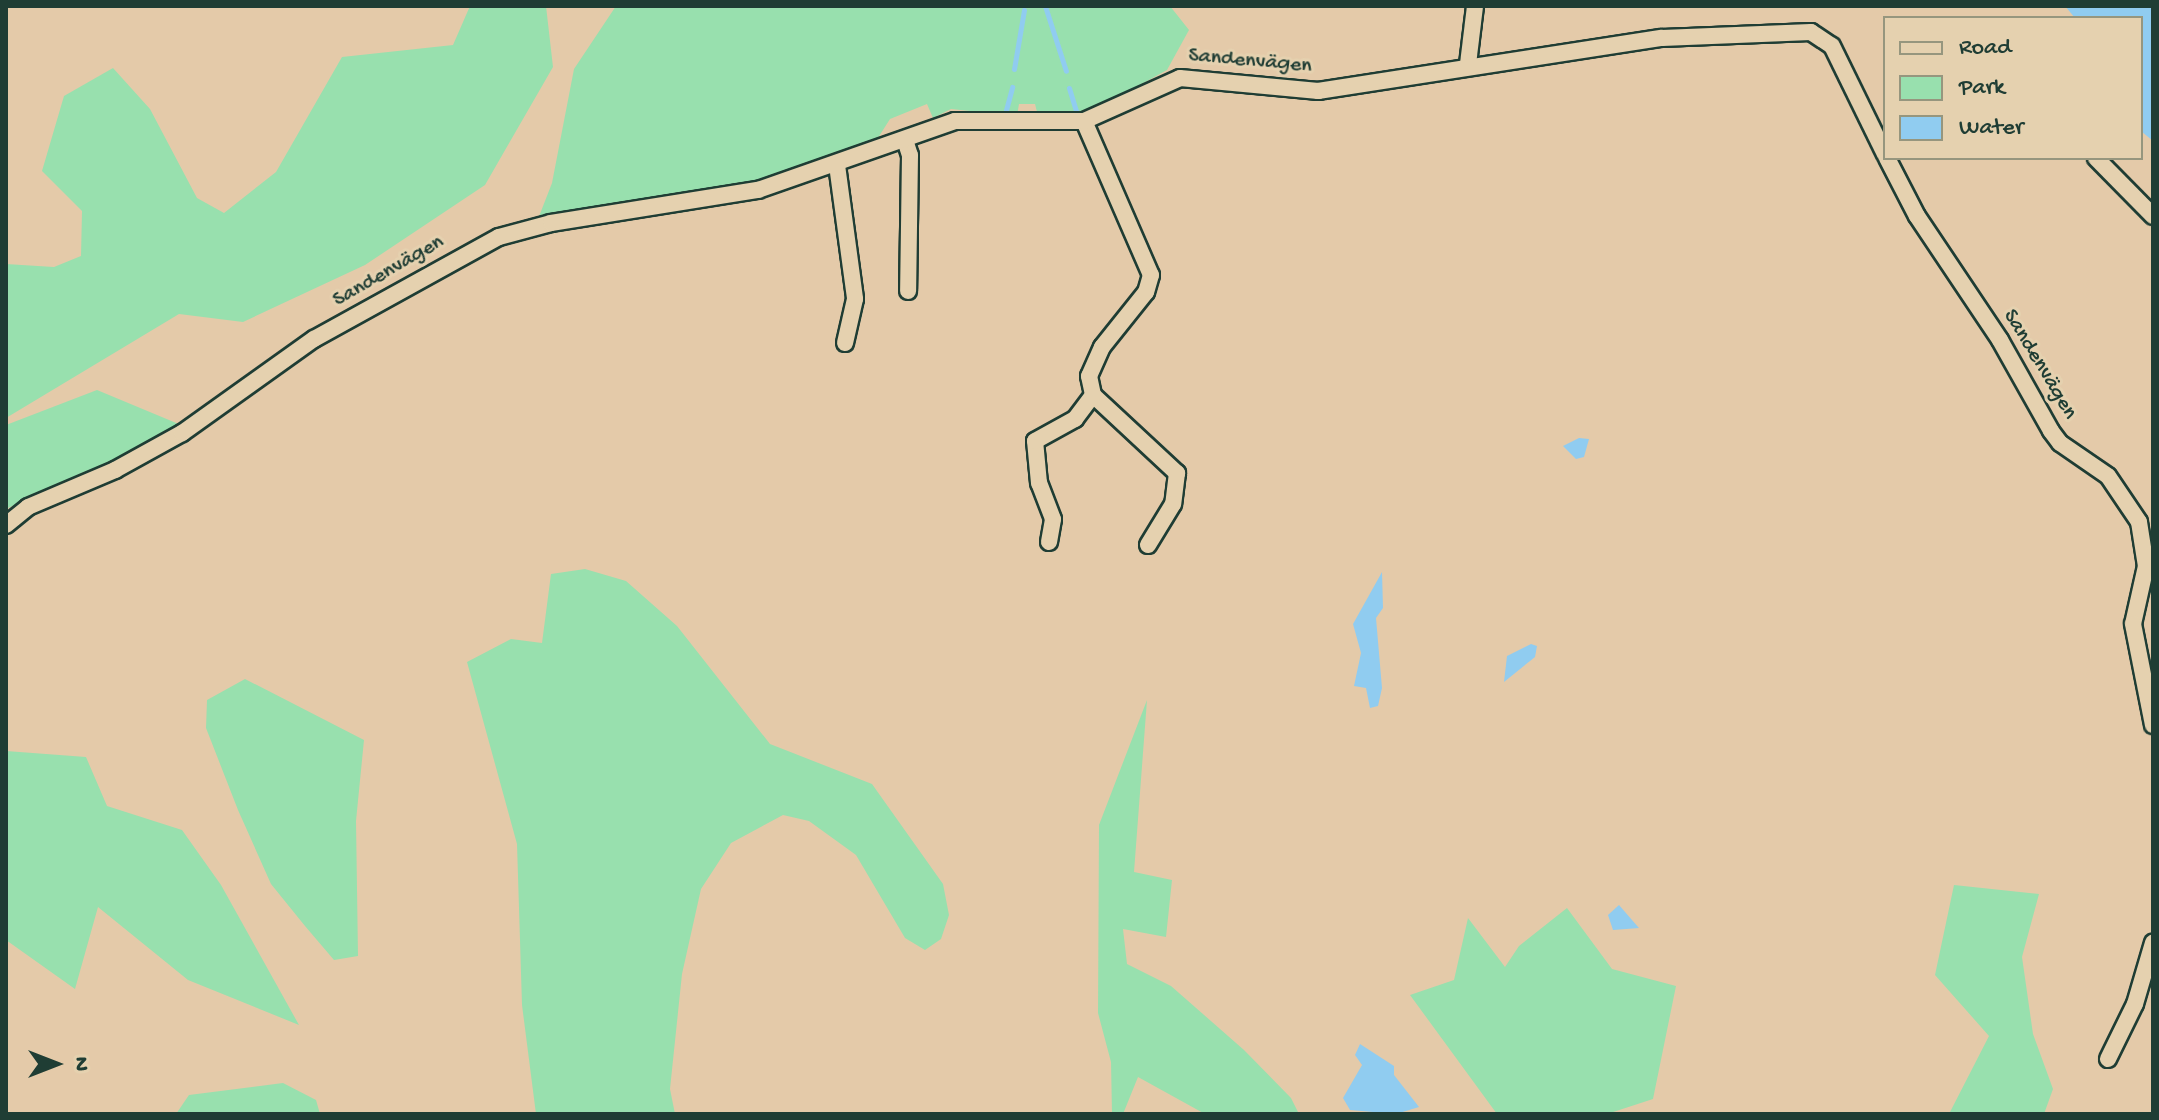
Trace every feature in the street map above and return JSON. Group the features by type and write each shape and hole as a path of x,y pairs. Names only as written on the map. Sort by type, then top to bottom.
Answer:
{"street":[{"path":"1468,64 1475,6"},
{"name":"Sandenvägen","path":"7,521 28,507 115,470 182,433 314,339 499,237 551,223 758,190 837,165 955,121 1084,121 1180,78 1318,91 1468,64 1700,35 1811,32 1832,46 1879,129"},
{"path":"1049,542 1053,519 1039,483 1035,441 1075,419 1093,395 1091,367 1146,292 1151,275 1084,121"},
{"path":"905,140 910,155 908,291"},
{"name":"Sandenvägen","path":"1888,160 1917,216 2000,340 2051,431 2108,476 2139,522 2146,566 2133,624 2153,725"},
{"path":"2098,160 2153,216"},
{"path":"837,165 855,299 845,343"},
{"path":"1093,395 1177,473 1173,504 1148,545"},
{"path":"2108,1059 2135,1004 2153,943"}],"green space":[{"path":"470,6 546,6 553,67 485,185 365,265 243,322 179,314 6,418 6,264 54,267 81,256 82,211 42,171 64,96 113,68 150,109 197,198 224,213 276,172 342,57 453,45"},
{"path":"616,6 1170,6 1189,30 1167,70 1091,112 1038,116 1035,104 1019,104 1017,116 951,109 933,118 927,104 890,119 876,141 761,181 538,219 552,183 574,69"},
{"path":"97,390 181,425 151,444 8,508 6,425"},
{"path":"585,569 626,581 677,626 770,744 872,784 943,884 949,915 941,939 925,950 905,938 856,855 809,821 783,815 731,843 701,889 682,974 670,1089 675,1114 536,1114 522,1005 517,844 467,662 511,639 542,643 551,574"},
{"path":"245,679 364,740 356,821 358,956 334,960 305,926 271,884 238,810 206,728 207,700"},
{"path":"1147,700 1134,872 1172,880 1166,937 1123,929 1127,964 1171,986 1244,1050 1291,1098 1299,1114 1205,1114 1138,1077 1123,1114 1112,1114 1111,1062 1098,1013 1099,825"},
{"path":"6,751 86,757 107,806 182,830 221,885 299,1025 188,980 98,907 75,989 6,940"},
{"path":"1954,885 2039,894 2022,957 2033,1034 2053,1089 2044,1114 1949,1114 1989,1036 1935,975"},
{"path":"1567,908 1612,969 1676,986 1653,1099 1607,1114 1497,1114 1410,995 1454,980 1468,918 1505,967 1519,946"},
{"path":"283,1083 316,1100 320,1114 176,1114 189,1095"}],"water":[{"path":"2065,6 2153,6 2153,141 2143,133 2143,16 2073,16"},
{"path":"1579,438 1589,439 1584,457 1576,459 1563,446"},
{"path":"1382,572 1383,608 1376,618 1382,688 1378,706 1370,708 1366,688 1354,686 1361,653 1353,624"},
{"path":"1531,644 1537,646 1535,657 1504,682 1507,656"},
{"path":"1619,905 1639,928 1613,930 1608,915"},
{"path":"1360,1044 1394,1066 1394,1075 1419,1107 1396,1114 1350,1110 1343,1098 1362,1065 1355,1055"}],"waterway":[{"path":"1045,6 1066,71"},
{"path":"1014,69 1024,10"},
{"path":"1006,110 1012,87"},
{"path":"1069,88 1077,114"}]}
